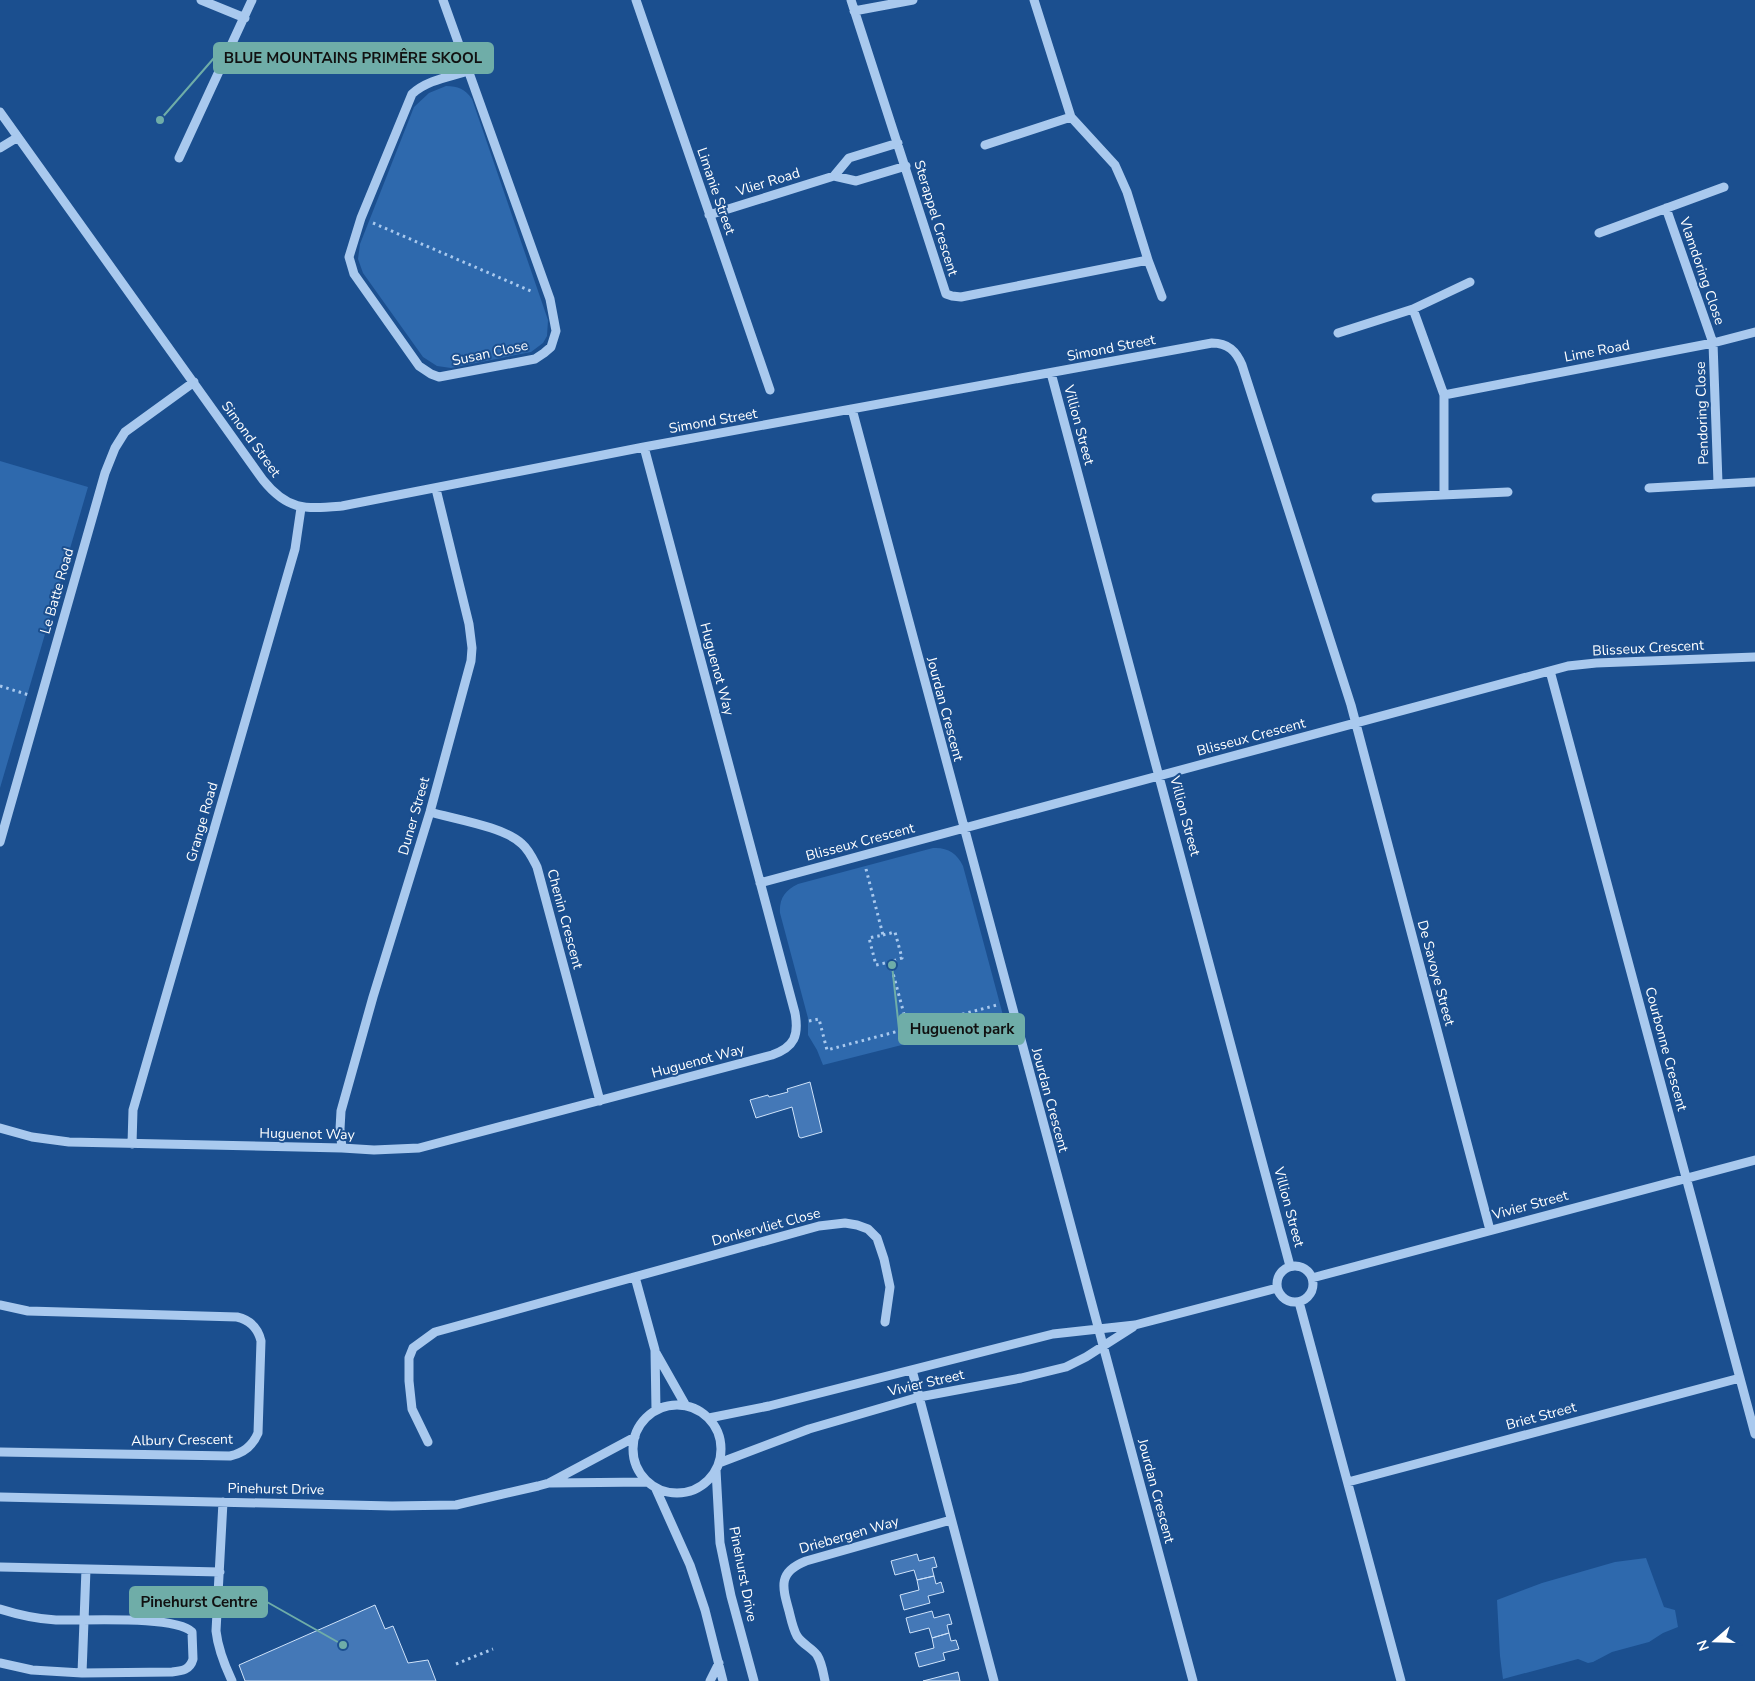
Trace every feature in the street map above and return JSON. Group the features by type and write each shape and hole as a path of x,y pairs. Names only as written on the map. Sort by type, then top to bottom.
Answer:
{"street":[{"path":"201,0 245,18"},
{"path":"179,158 252,0"},
{"name":"Susan Close","path":"443,0 550,299 556,331 550,347 535,359 440,377 431,374 419,366 351,268 349,257 360,218 412,94 436,80 468,71"},
{"name":"Limanie Street","path":"636,0 770,390"},
{"name":"Sterappel Crescent","path":"851,0 906,166 944,291 952,296 961,296 1148,260"},
{"path":"854,11 913,0"},
{"path":"1034,0 1071,116 1115,165 1127,192 1148,260 1162,297"},
{"name":"Simond Street","path":"0,112 270,489 278,496 301,508 342,506 852,409 1212,343 1224,344 1236,353 1242,364 1342,673 1355,724"},
{"path":"985,145 1071,116"},
{"path":"0,148 18,138"},
{"path":"834,176 849,158 898,143"},
{"name":"Vlier Road","path":"710,215 834,176 856,181 906,166"},
{"name":"Vlamdoring Close","path":"1599,233 1724,187"},
{"name":"Vlamdoring Close","path":"1666,208 1713,342"},
{"path":"1338,333 1413,309 1470,282"},
{"path":"1413,309 1444,395 1444,494"},
{"name":"Lime Road","path":"1444,395 1755,332"},
{"name":"Pendoring Close","path":"1713,342 1718,483"},
{"name":"Villion Street","path":"1051,373 1290,1266"},
{"name":"Le Batte Road","path":"0,842 106,473 115,448 129,429 194,382"},
{"name":"Jourdan Crescent","path":"852,409 963,829 1193,1681"},
{"name":"Huguenot Way","path":"0,1128 32,1138 69,1142 374,1150 420,1148 782,1052 794,1040 797,1024 644,448"},
{"name":"Pendoring Close","path":"1649,488 1755,482"},
{"name":"Duner Street","path":"342,1148 340,1129 342,1111 430,812 467,678 472,648 469,624 436,488"},
{"path":"1376,498 1508,492"},
{"name":"Grange Road","path":"132,1144 133,1110 294,549 301,508"},
{"name":"Blisseux Crescent","path":"760,884 1568,666 1755,657"},
{"name":"Courbonne Crescent","path":"1550,672 1755,1434"},
{"name":"De Savoye Street","path":"1355,724 1490,1230"},
{"name":"Chenin Crescent","path":"430,812 505,832 522,844 530,853 537,867 600,1101"},
{"name":"Vivier Street","path":"1312,1278 1755,1160"},
{"name":"Donkervliet Close","path":"428,1442 412,1409 409,1382 410,1353 413,1348 435,1332 819,1226 845,1223 857,1224 868,1229 877,1238 890,1287 885,1322"},
{"path":"1290,1266 1304,1267 1312,1278 1313,1288 1308,1297 1299,1302 1290,1302 1282,1297 1277,1288 1277,1279 1282,1270 1290,1266"},
{"path":"635,1277 655,1350 686,1406"},
{"name":"Vivier Street","path":"708,1418 769,1406 1053,1334 1136,1325 1277,1288"},
{"path":"1299,1302 1401,1681"},
{"name":"Albury Crescent","path":"0,1305 28,1311 237,1317 243,1318 257,1329 261,1342 258,1433 252,1444 239,1454 230,1456 0,1452"},
{"name":"Vivier Street","path":"718,1466 809,1428 919,1397 1021,1378 1066,1367 1086,1357 1136,1325"},
{"path":"655,1350 656,1410"},
{"path":"912,1370 994,1681"},
{"name":"Briet Street","path":"1348,1482 1740,1378"},
{"path":"651,1484 668,1492 682,1493 696,1489 708,1481 718,1466 721,1451 720,1439 716,1428 698,1410 686,1406 673,1405 656,1410 643,1421 635,1436 633,1449 635,1461 640,1472 651,1484 690,1565 705,1610 723,1681"},
{"name":"Pinehurst Drive","path":"0,1497 392,1506 456,1505 510,1494 549,1483 635,1436"},
{"name":"Pinehurst Drive","path":"718,1466 720,1543 731,1596 754,1681"},
{"name":"Pinehurst Drive","path":"549,1483 651,1484"},
{"path":"224,1502 216,1631 217,1644 232,1681"},
{"name":"Driebergen Way","path":"825,1681 818,1656 798,1638 792,1624 784,1592 784,1580 787,1573 793,1566 806,1561 951,1520"},
{"path":"0,1567 220,1572"},
{"path":"82,1673 86,1569"},
{"path":"0,1610 27,1617 57,1620 161,1622 186,1627 192,1634 193,1659 189,1667 180,1671 82,1673 32,1670 0,1663"},
{"path":"710,1681 719,1663"}],"path":[{"path":"360,218 550,299"},
{"path":"0,686 41,699"},
{"path":"862,856 883,935"},
{"path":"895,932 902,958 890,962 876,965 869,938 895,932"},
{"path":"890,962 908,1029"},
{"path":"797,1024 819,1019 827,1050 1010,1002"},
{"path":"456,1664 493,1649"}],"shaded area":[{"path":"446,86 461,89 472,99 548,320 547,336 543,343 531,352 451,368 437,366 423,357 363,273 358,259 360,244 414,107 429,93"},
{"path":"0,461 88,487 0,788"},
{"path":"933,848 951,852 963,866 1004,1019 823,1065 808,1035 808,1018 780,913 782,899 786,892 798,884"},
{"path":"1646,1558 1664,1607 1675,1610 1678,1627 1663,1633 1649,1642 1612,1652 1593,1662 1588,1663 1578,1659 1503,1679 1497,1600 1542,1583 1615,1562"}],"building":[{"path":"810,1082 822,1132 799,1137 792,1107 756,1118 750,1100 788,1092 787,1089"},
{"path":"917,1554 919,1561 934,1557 937,1567 932,1568 934,1576 917,1580 914,1570 895,1575 891,1561"},
{"path":"934,1576 936,1584 941,1582 944,1592 928,1596 930,1603 904,1610 900,1595 919,1590 917,1580"},
{"path":"375,1605 385,1629 393,1626 408,1663 428,1660 436,1681 245,1681 239,1665"},
{"path":"932,1611 934,1618 949,1614 952,1624 947,1625 949,1633 932,1638 929,1628 910,1633 906,1618"},
{"path":"949,1633 951,1641 956,1640 959,1649 943,1653 945,1660 919,1667 915,1653 934,1648 932,1638"},
{"path":"958,1672 960,1681 923,1681"}],"place":[{"name":"BLUE MOUNTAINS PRIMÊRE SKOOL","path":"160,120"},
{"name":"Huguenot park","path":"892,965"},
{"name":"Pinehurst Centre","path":"343,1645"}]}
